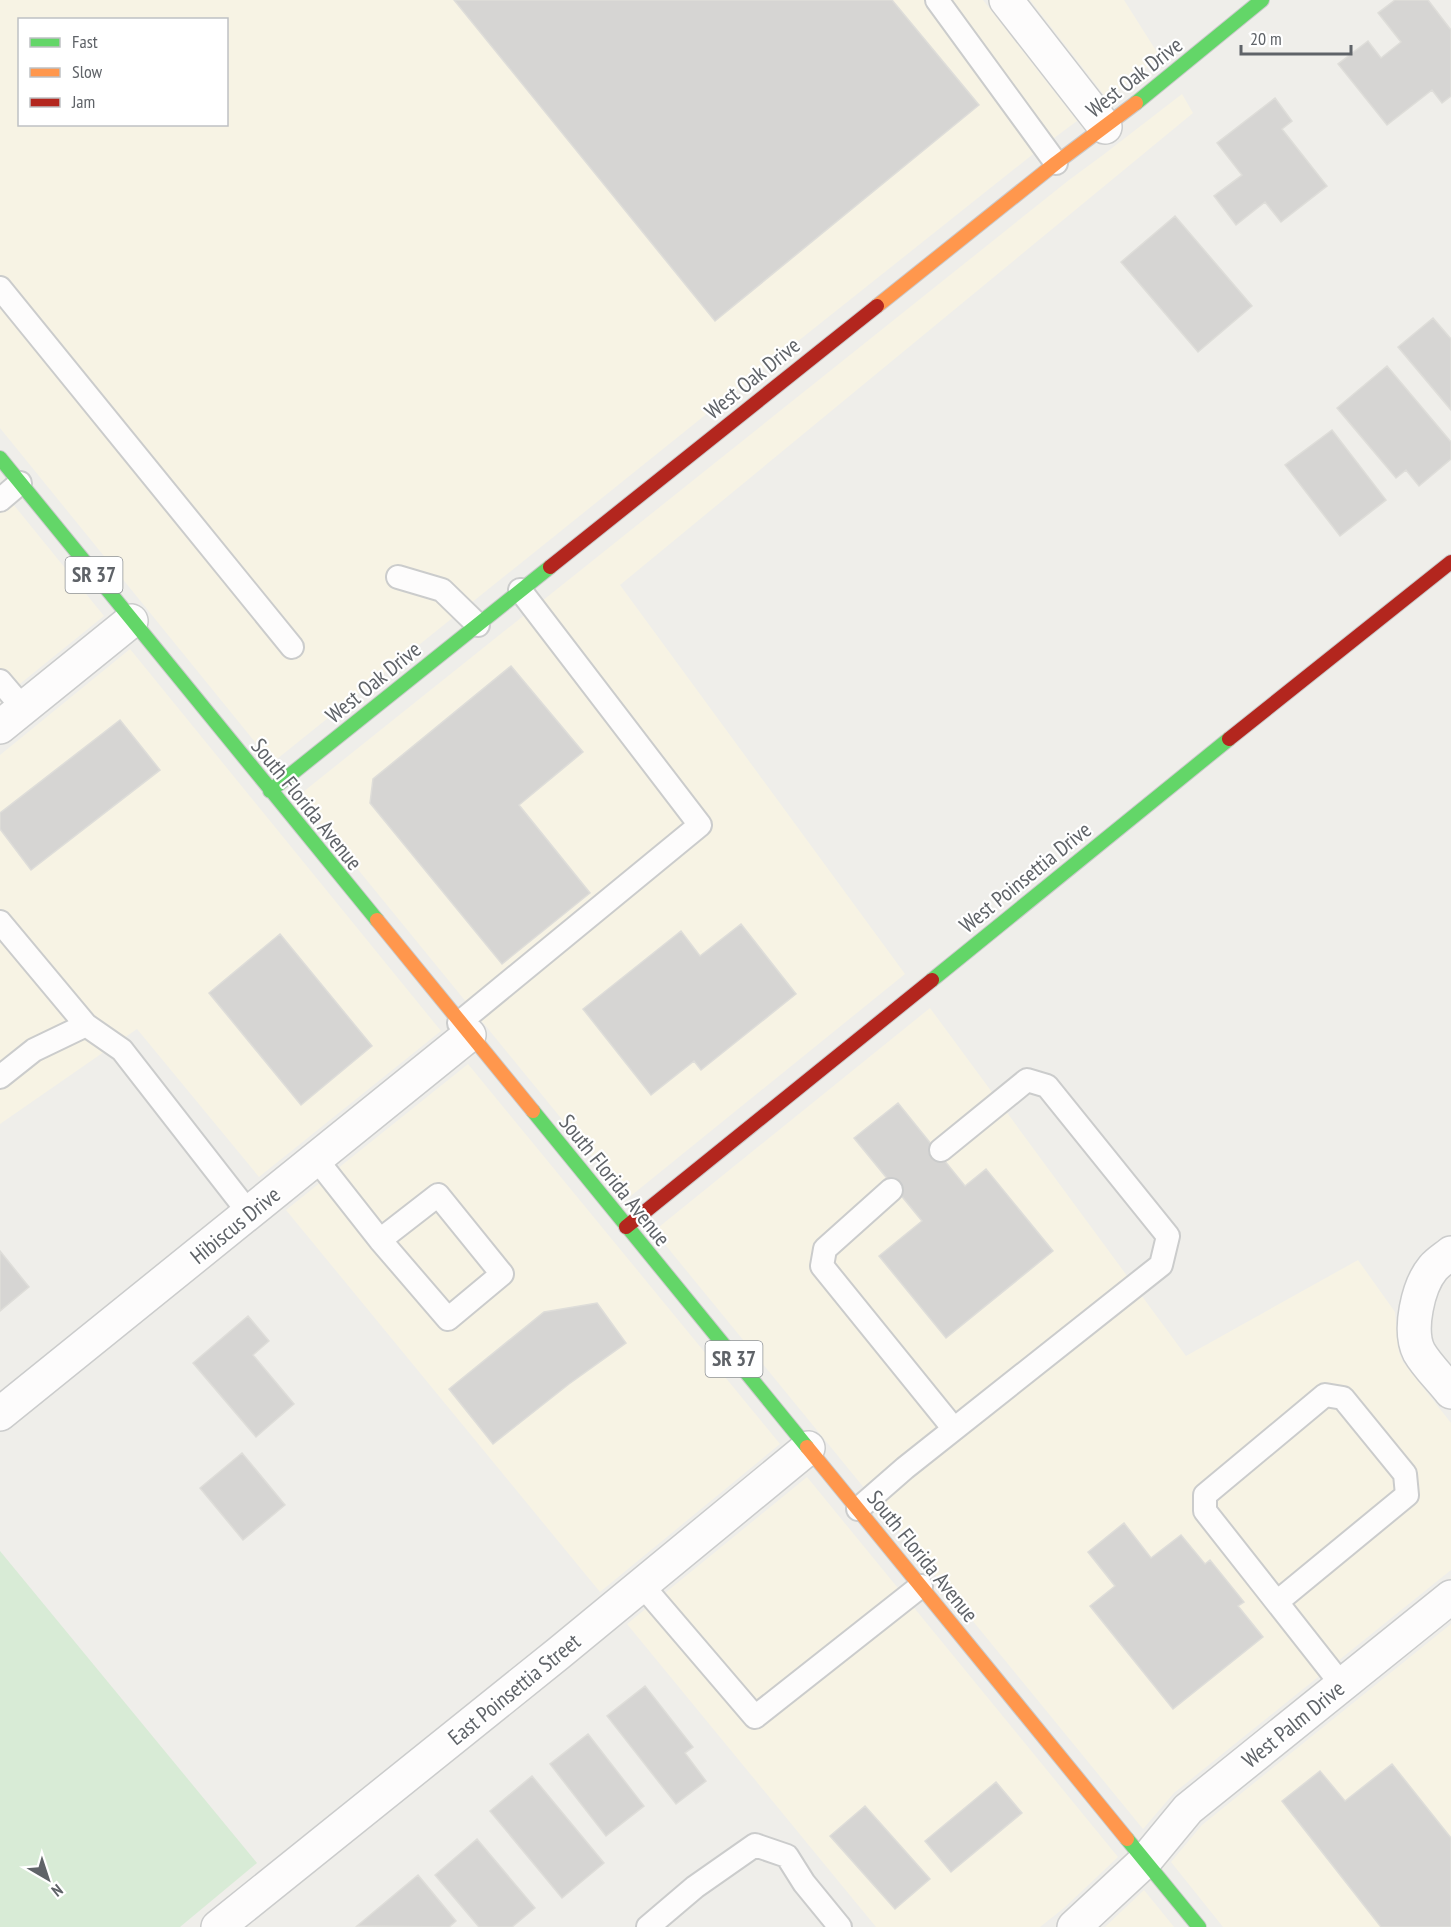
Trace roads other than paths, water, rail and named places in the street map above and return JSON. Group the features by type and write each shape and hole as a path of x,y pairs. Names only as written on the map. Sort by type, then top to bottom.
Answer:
{"street":[{"path":"1006,0 1106,127"},
{"name":"West Oak Drive","path":"270,791 1056,163 1106,127 1262,0"},
{"name":"South Florida Avenue","path":"0,458 1199,1927"},
{"name":"West Poinsettia Drive","path":"626,1227 1451,562"},
{"path":"12,717 131,621"},
{"name":"Hibiscus Drive","path":"0,1414 317,1160 464,1029"},
{"path":"1451,1253 1434,1266 1426,1279 1419,1294 1414,1322 1418,1351 1451,1392"},
{"name":"East Poinsettia Street","path":"218,1927 808,1448"},
{"name":"West Palm Drive","path":"1074,1927 1145,1861 1188,1809 1451,1597"}],"lane":[{"path":"938,0 1056,163"},
{"path":"0,288 292,647"},
{"path":"0,501 20,483"},
{"path":"398,577 442,590 478,625"},
{"path":"464,1029 700,825 520,590"},
{"path":"0,681 12,717"},
{"path":"0,922 86,1024 122,1050 249,1213"},
{"path":"0,1077 34,1050 86,1024"},
{"path":"858,1509 954,1429 1161,1265 1168,1236 1047,1086 1028,1080 941,1150"},
{"path":"317,1160 380,1240 448,1319 502,1274 438,1195 380,1240"},
{"path":"891,1190 825,1249 822,1266 954,1429"},
{"path":"1277,1602 1407,1494 1405,1474 1343,1398 1325,1395 1205,1495 1205,1511 1342,1685"},
{"path":"642,1585 755,1718 921,1586"},
{"path":"648,1927 695,1887 755,1845 787,1856 804,1883 840,1927"}]}
